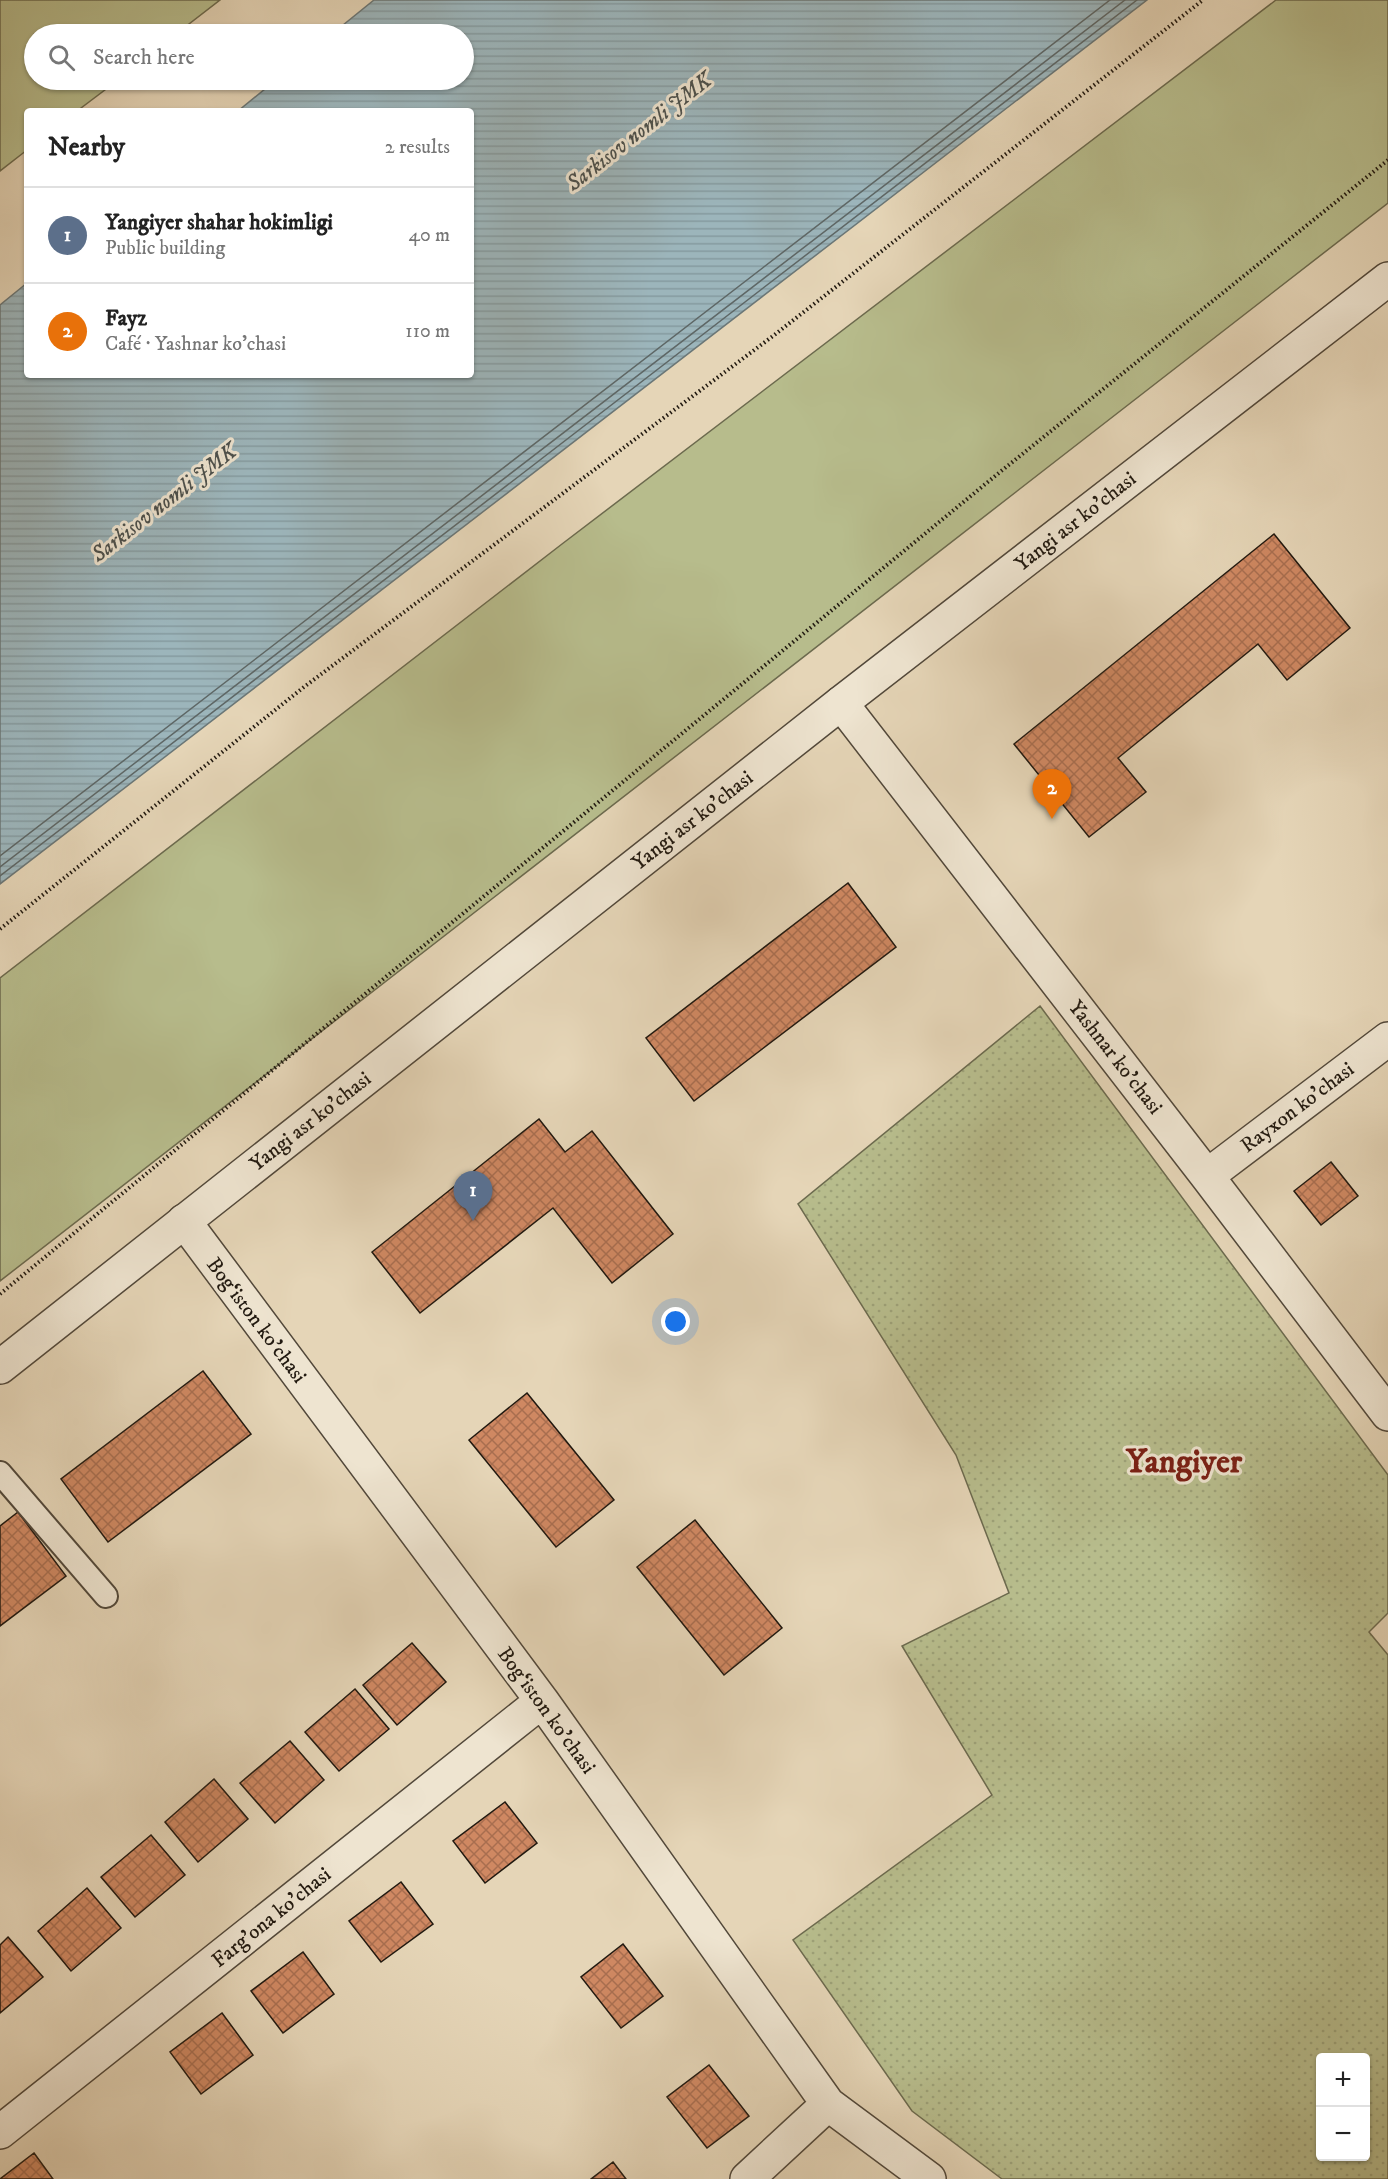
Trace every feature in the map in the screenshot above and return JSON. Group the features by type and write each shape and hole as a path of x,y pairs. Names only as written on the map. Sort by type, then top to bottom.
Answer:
{"street":[{"name":"Yangi asr ko'chasi","path":"0,1367 841,703 1388,279"},
{"name":"Yashnar ko'chasi","path":"841,703 1388,1414"},
{"name":"Rayxon ko'chasi","path":"1207,1176 1388,1039"},
{"name":"Bog‘iston ko'chasi","path":"183,1221 542,1701 828,2104 929,2179"},
{"name":"Farg'ona ko'chasi","path":"0,2132 542,1701"},
{"path":"747,2179 828,2104"}],"lane":[{"path":"0,1473 106,1596"}],"path":[{"path":"0,929 304,687 773,336 1203,0"},
{"path":"0,1294 1000,472 1388,160"}],"green space":[{"path":"0,0 220,0 189,24 24,24 24,90 105,90 81,108 24,108 24,152 0,171"},
{"path":"1276,0 1388,0 1388,203 0,1281 0,978 562,544"},
{"path":"1040,1006 1388,1475 1388,1613 1369,1632 1388,1655 1388,2179 1002,2179 912,2111 793,1940 992,1795 902,1646 1009,1593 956,1455 798,1204"}],"water":[{"name":"Sarkisov nomli JMK","path":"374,0 1147,0 0,884 0,305 24,285 24,378 474,378 474,108 242,108 264,90 474,90 474,24 344,24"}],"building":[{"path":"1274,534 1350,628 1287,680 1258,644 1118,758 1146,792 1089,837 1014,744"},
{"path":"848,883 896,947 694,1101 646,1038"},
{"path":"539,1119 565,1152 592,1131 673,1234 612,1283 553,1208 420,1313 372,1252"},
{"path":"1331,1162 1358,1196 1321,1225 1294,1191"},
{"path":"203,1371 251,1434 108,1542 61,1479"},
{"path":"527,1393 614,1500 556,1547 469,1440"},
{"path":"18,1512 66,1576 0,1626 0,1526"},
{"path":"695,1520 782,1628 724,1675 637,1567"},
{"path":"412,1643 446,1682 397,1725 363,1685"},
{"path":"355,1689 389,1729 339,1771 305,1732"},
{"path":"290,1741 324,1780 275,1823 240,1783"},
{"path":"214,1779 248,1819 198,1862 165,1822"},
{"path":"505,1802 537,1843 485,1883 453,1841"},
{"path":"151,1835 185,1875 135,1917 101,1877"},
{"path":"401,1882 433,1924 381,1962 349,1921"},
{"path":"87,1888 121,1928 71,1971 38,1931"},
{"path":"8,1937 43,1977 0,2013 0,1945"},
{"path":"623,1944 663,1996 621,2028 581,1977"},
{"path":"303,1952 334,1994 283,2033 251,1991"},
{"path":"222,2013 253,2055 201,2094 170,2052"},
{"path":"709,2065 749,2116 707,2148 667,2097"},
{"path":"34,2153 53,2179 0,2179"},
{"path":"613,2162 626,2179 591,2179"}],"place":[{"name":"Fayz","path":"1052,819"},
{"name":"Yangiyer shahar hokimligi","path":"473,1221"}],"district":[{"name":"Yangiyer","path":"1184,1460"}]}
